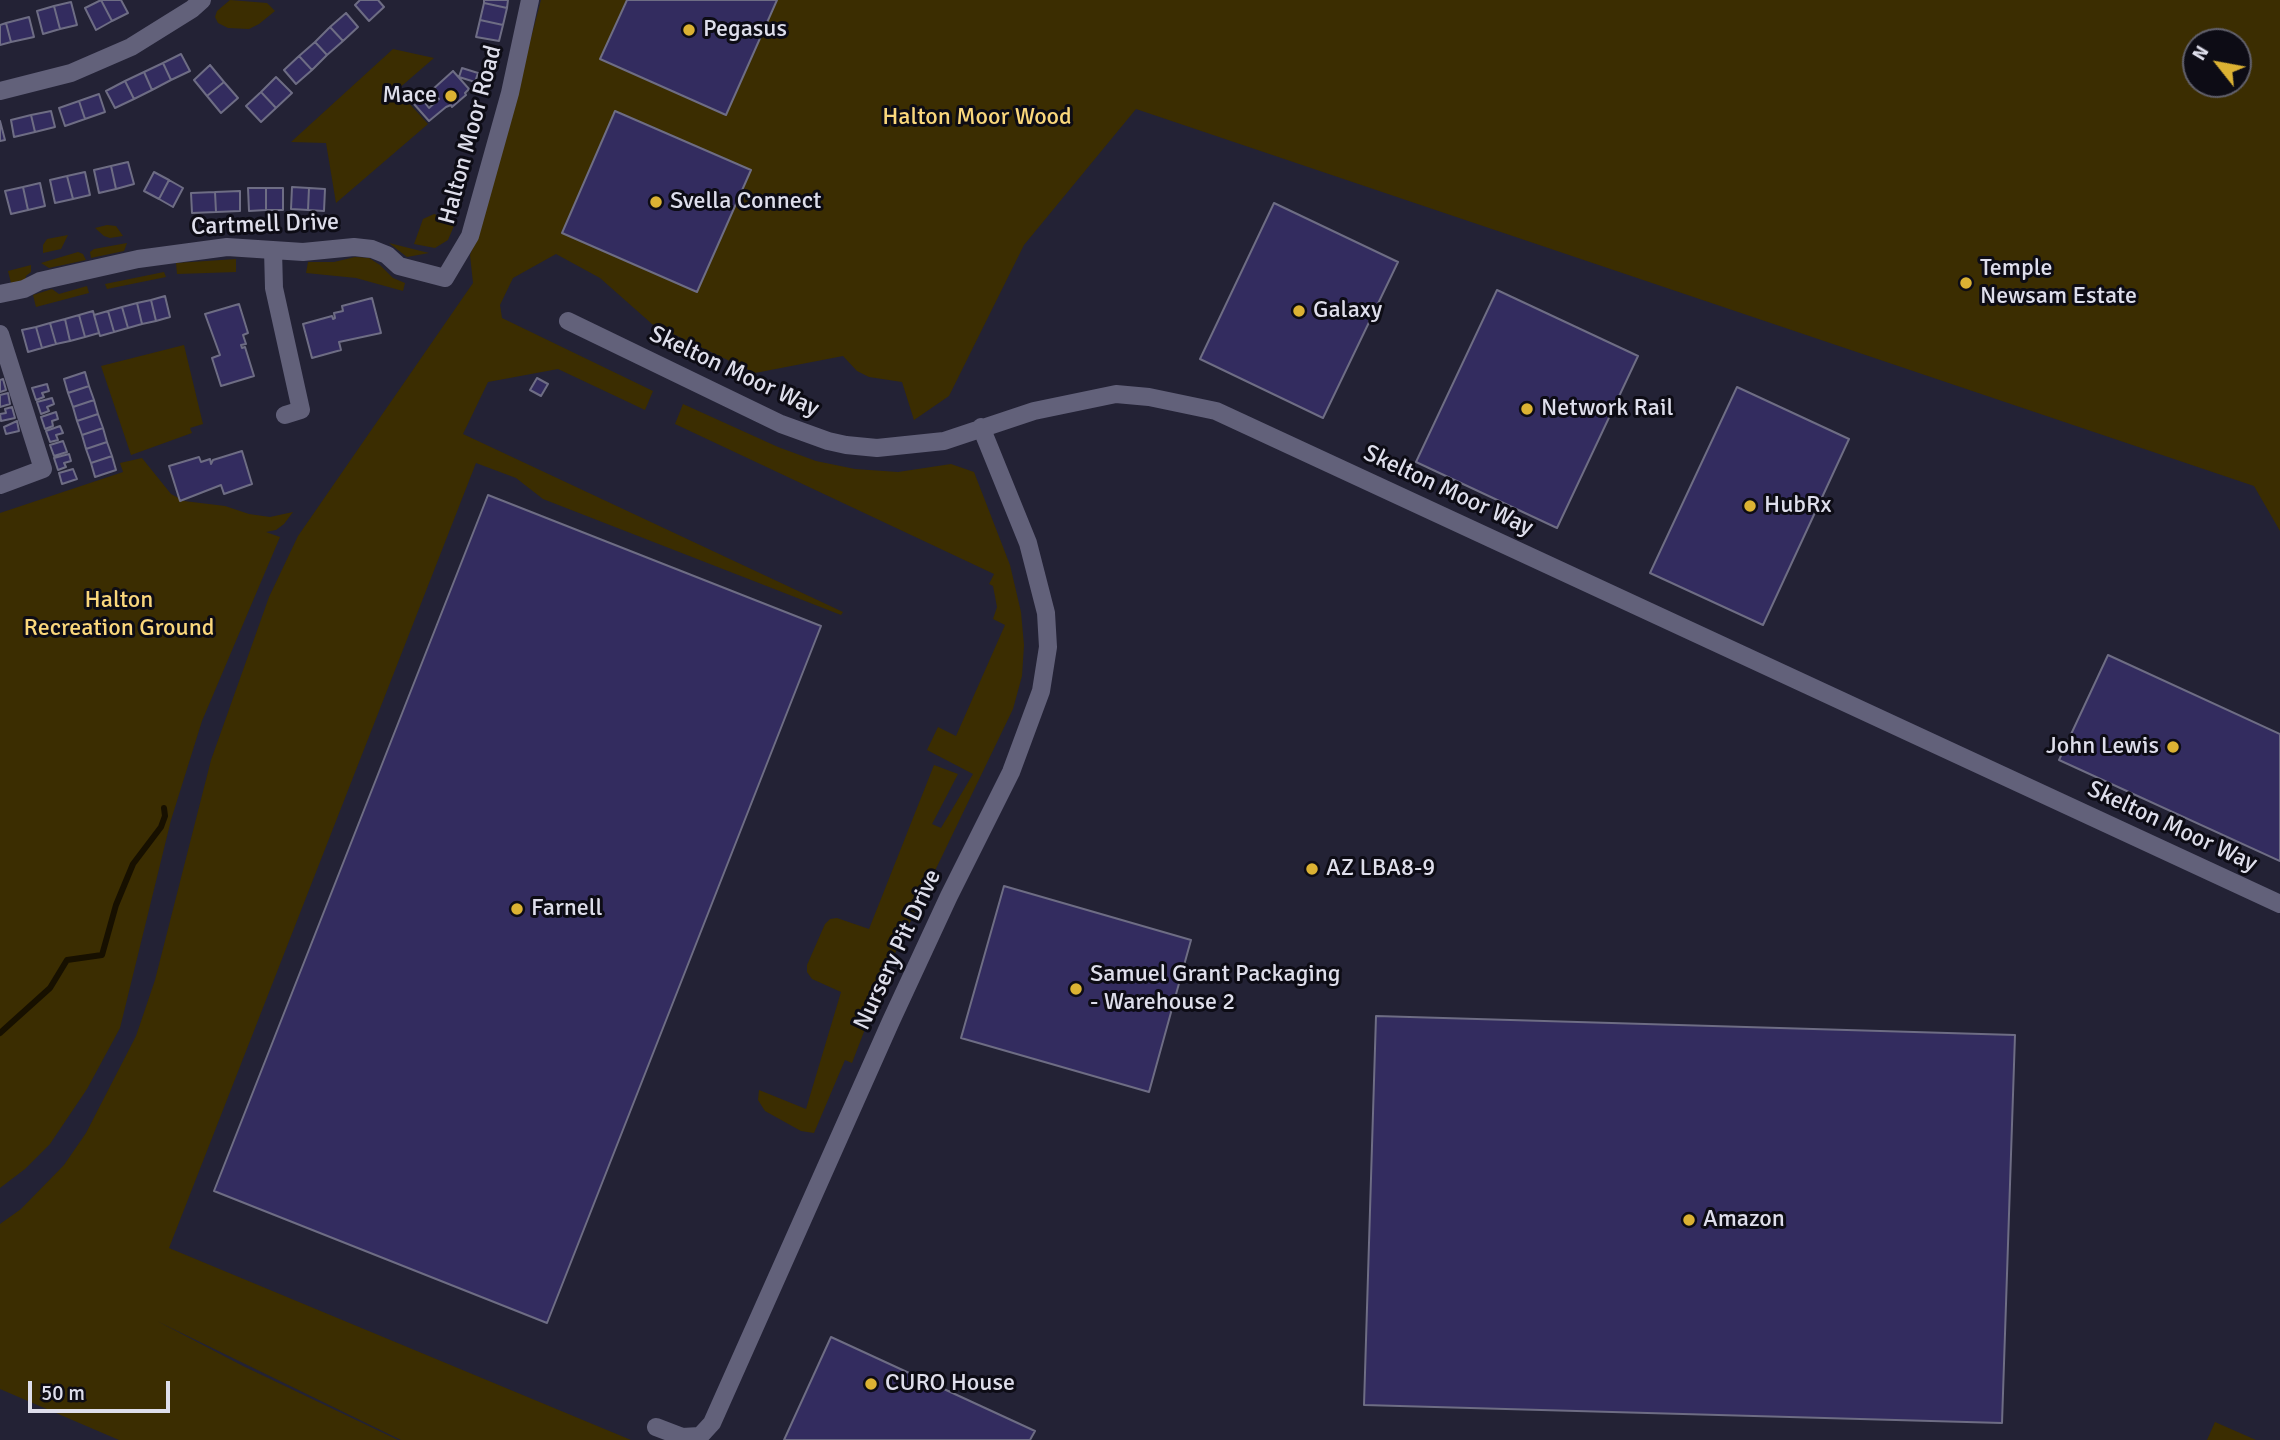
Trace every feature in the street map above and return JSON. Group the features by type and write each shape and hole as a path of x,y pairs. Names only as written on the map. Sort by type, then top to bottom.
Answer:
{"street":[{"path":"0,91 71,73 131,47 202,0"},
{"name":"Halton Moor Road","path":"445,278 470,236 510,93 530,0"},
{"name":"Cartmell Drive","path":"0,295 24,289 40,281 175,253 227,247 303,252 354,247 372,249 399,266 445,278"},
{"path":"273,250 274,288 301,410 285,415"},
{"name":"Skelton Moor Way","path":"568,321 781,424 828,442 877,448 944,441 1034,411 1116,394 1149,397 1216,411 2280,904"},
{"path":"0,334 43,469 0,485"},
{"name":"Nursery Pit Drive","path":"656,1427 682,1437 700,1436 712,1423 891,1021 949,895 1011,772 1041,691 1048,647 1046,613 1028,543 981,428"}],"green space":[{"path":"230,0 267,3 275,11 249,29 228,28 218,23 215,17 217,11"},
{"name":"Halton Moor Wood","path":"541,0 2280,0 2280,531 2254,486 1136,109 1024,245 949,396 914,420 902,382 869,377 857,371 843,356 755,373 652,324 600,278 556,254 513,278 500,305 502,318 653,391 645,410 558,369 488,382 463,434 843,612 841,615 543,499 516,478 476,463 169,1248 631,1440 401,1440 157,1321 243,1366 398,1440 119,1440 0,1389 0,1224 21,1209 64,1165 86,1133 136,1036 155,980 211,760 269,597 298,536 473,283 470,255 482,222"},
{"path":"393,49 434,58 397,90 428,124 336,203 326,143 291,142"},
{"path":"434,214 456,221 448,240 435,248 414,244 423,219"},
{"path":"116,226 123,236 110,238 95,228"},
{"path":"68,235 61,249 43,253 43,245 47,239"},
{"path":"127,243 124,251 91,258 90,252 94,249"},
{"path":"389,243 429,253 407,257"},
{"path":"78,252 83,254 86,260 49,268 41,263"},
{"path":"355,257 369,258 380,265 393,278 405,283 403,291 356,278 306,273 308,262 334,262"},
{"path":"236,259 236,272 177,274 176,263"},
{"path":"31,265 31,272 26,276 25,283 11,283 8,271"},
{"path":"164,272 166,277 107,289 105,284"},
{"path":"87,286 89,293 36,307 33,295 52,289 59,294"},
{"path":"184,345 203,424 190,428 192,433 131,455 101,366"},
{"path":"683,404 778,447 816,461 855,469 898,472 951,464 974,472 1010,565 1021,612 1024,645 1022,676 1013,709 890,964 852,1063 845,1060 814,1133 801,1131 765,1111 758,1100 759,1090 806,1109 841,992 812,979 807,972 807,965 825,924 830,919 837,918 869,929 934,765 958,774 932,824 941,828 973,774 927,750 938,727 956,736 1005,625 993,619 997,607 993,586 989,584 994,574 675,424"},
{"name":"Halton Recreation Ground","path":"142,458 171,494 184,501 225,506 270,517 293,512 276,530 266,532 280,537 202,721 171,820 120,1028 87,1089 50,1144 25,1169 0,1188 0,513 123,472 120,463"},
{"path":"2215,1422 2256,1440 2207,1440"}],"building":[{"path":"101,0 121,0 128,13 112,21"},
{"path":"101,0 112,21 96,30 85,8"},
{"path":"360,0 378,0 384,7 369,21 355,5"},
{"path":"484,0 508,0 507,8 484,3"},
{"name":"Pegasus","path":"627,0 777,0 726,115 600,59"},
{"path":"71,2 77,25 60,29 54,6"},
{"path":"484,3 507,8 503,25 480,20"},
{"path":"54,6 60,29 43,34 37,11"},
{"path":"346,13 358,27 343,41 330,27"},
{"path":"29,17 34,37 11,42 6,23"},
{"path":"480,20 503,25 499,41 476,37"},
{"path":"6,23 11,42 0,45 0,25"},
{"path":"330,27 343,41 327,55 315,42"},
{"path":"315,42 327,55 312,70 299,56"},
{"path":"181,54 190,71 171,80 163,63"},
{"path":"299,56 312,70 296,84 284,70"},
{"path":"163,63 171,80 152,90 144,72"},
{"path":"210,65 224,82 207,96 194,80"},
{"path":"462,68 478,73 475,82 459,77"},
{"name":"Mace","path":"453,71 469,89 452,107 446,107 429,121 414,104 421,98 429,108 439,99 432,90"},
{"path":"144,72 152,90 134,99 125,81"},
{"path":"276,77 292,93 276,108 261,92"},
{"path":"125,81 134,99 115,108 106,91"},
{"path":"224,82 238,98 221,113 207,96"},
{"path":"261,92 276,108 261,122 246,106"},
{"path":"99,94 105,112 85,119 79,101"},
{"path":"79,101 85,119 65,126 59,108"},
{"path":"51,111 55,127 35,132 31,115"},
{"name":"Svella Connect","path":"615,111 751,170 697,292 562,233"},
{"path":"31,115 35,132 14,137 11,120"},
{"path":"0,121 5,140 0,141"},
{"path":"128,162 134,184 116,189 111,166"},
{"path":"111,166 116,189 99,193 94,170"},
{"path":"85,172 90,195 73,199 67,176"},
{"path":"154,172 169,180 159,199 144,191"},
{"path":"67,176 73,199 55,203 50,180"},
{"path":"169,180 183,188 173,207 159,199"},
{"path":"40,183 45,206 28,210 23,187"},
{"path":"23,187 28,210 11,214 5,191"},
{"path":"292,187 309,188 308,210 291,209"},
{"path":"248,188 266,188 266,210 249,211"},
{"path":"266,188 283,188 283,210 266,210"},
{"path":"309,188 325,189 324,211 308,210"},
{"path":"240,191 240,211 216,212 215,192"},
{"path":"215,192 216,212 192,213 191,193"},
{"name":"Galaxy","path":"1274,203 1398,262 1323,418 1200,359"},
{"name":"Network Rail","path":"1497,290 1638,356 1557,528 1416,462"},
{"path":"165,296 170,317 156,321 151,300"},
{"path":"372,298 381,333 339,342 341,350 312,358 303,324 332,316 333,319 334,313 343,311 342,306"},
{"path":"151,300 156,321 142,324 137,303"},
{"path":"137,303 142,324 128,328 122,307"},
{"path":"239,304 248,333 243,335 246,344 241,345 242,348 245,347 254,376 221,386 212,358 220,355 205,314"},
{"path":"122,307 128,328 114,332 108,311"},
{"path":"93,311 99,333 85,337 79,315"},
{"path":"108,311 114,332 100,336 94,315"},
{"path":"79,315 85,337 70,341 65,319"},
{"path":"65,319 70,341 56,344 50,323"},
{"path":"50,323 56,344 42,348 36,327"},
{"path":"36,327 42,348 28,352 22,330"},
{"path":"85,372 89,386 68,393 64,379"},
{"path":"537,378 548,384 541,396 530,390"},
{"path":"3,379 6,390 0,392 0,380"},
{"path":"47,384 49,391 42,393 44,397 36,400 32,388"},
{"path":"89,386 94,400 73,407 68,393"},
{"name":"HubRx","path":"1737,387 1849,439 1763,625 1650,573"},
{"path":"8,393 10,404 0,407 0,395"},
{"path":"52,398 54,404 47,407 49,411 41,414 37,402"},
{"path":"94,400 98,414 77,421 73,407"},
{"path":"12,407 15,418 1,421 0,414 6,413 5,409"},
{"path":"56,412 58,419 52,421 53,426 45,429 41,417"},
{"path":"98,414 103,428 82,435 77,421"},
{"path":"17,421 19,431 6,434 4,427"},
{"path":"60,426 63,433 56,435 58,440 50,442 46,431"},
{"path":"103,428 107,442 86,449 82,435"},
{"path":"63,441 67,452 54,456 50,445"},
{"path":"107,442 112,456 91,463 86,449"},
{"path":"242,451 252,484 224,494 221,485 180,501 169,466 199,457 201,462 210,459 211,464 213,460"},
{"path":"69,454 71,461 64,463 66,467 58,470 54,458"},
{"path":"112,456 116,470 95,477 91,463"},
{"path":"73,469 77,479 62,484 59,473"},
{"name":"Farnell","path":"488,495 821,626 547,1323 214,1191"},
{"name":"John Lewis","path":"2108,655 2280,734 2280,861 2059,760"},
{"name":"Samuel Grant Packaging - Warehouse 2","path":"1004,886 1191,940 1149,1092 961,1038"},
{"name":"Amazon","path":"1376,1016 2015,1035 2002,1423 1364,1405"},
{"name":"CURO House","path":"831,1337 1035,1431 1030,1440 784,1440"}],"waterway":[{"path":"0,1033 50,988 67,960 102,955 116,905 133,864 161,827 165,816 164,808"}],"place":[{"name":"Pegasus","path":"689,30"},
{"name":"Mace","path":"451,96"},
{"name":"Svella Connect","path":"656,202"},
{"name":"Temple Newsam Estate","path":"1966,283"},
{"name":"Galaxy","path":"1299,311"},
{"name":"Network Rail","path":"1527,409"},
{"name":"HubRx","path":"1750,506"},
{"name":"John Lewis","path":"2173,747"},
{"name":"AZ LBA8-9","path":"1312,869"},
{"name":"Farnell","path":"517,909"},
{"name":"Samuel Grant Packaging - Warehouse 2","path":"1076,989"},
{"name":"Amazon","path":"1689,1220"},
{"name":"CURO House","path":"871,1384"}]}
